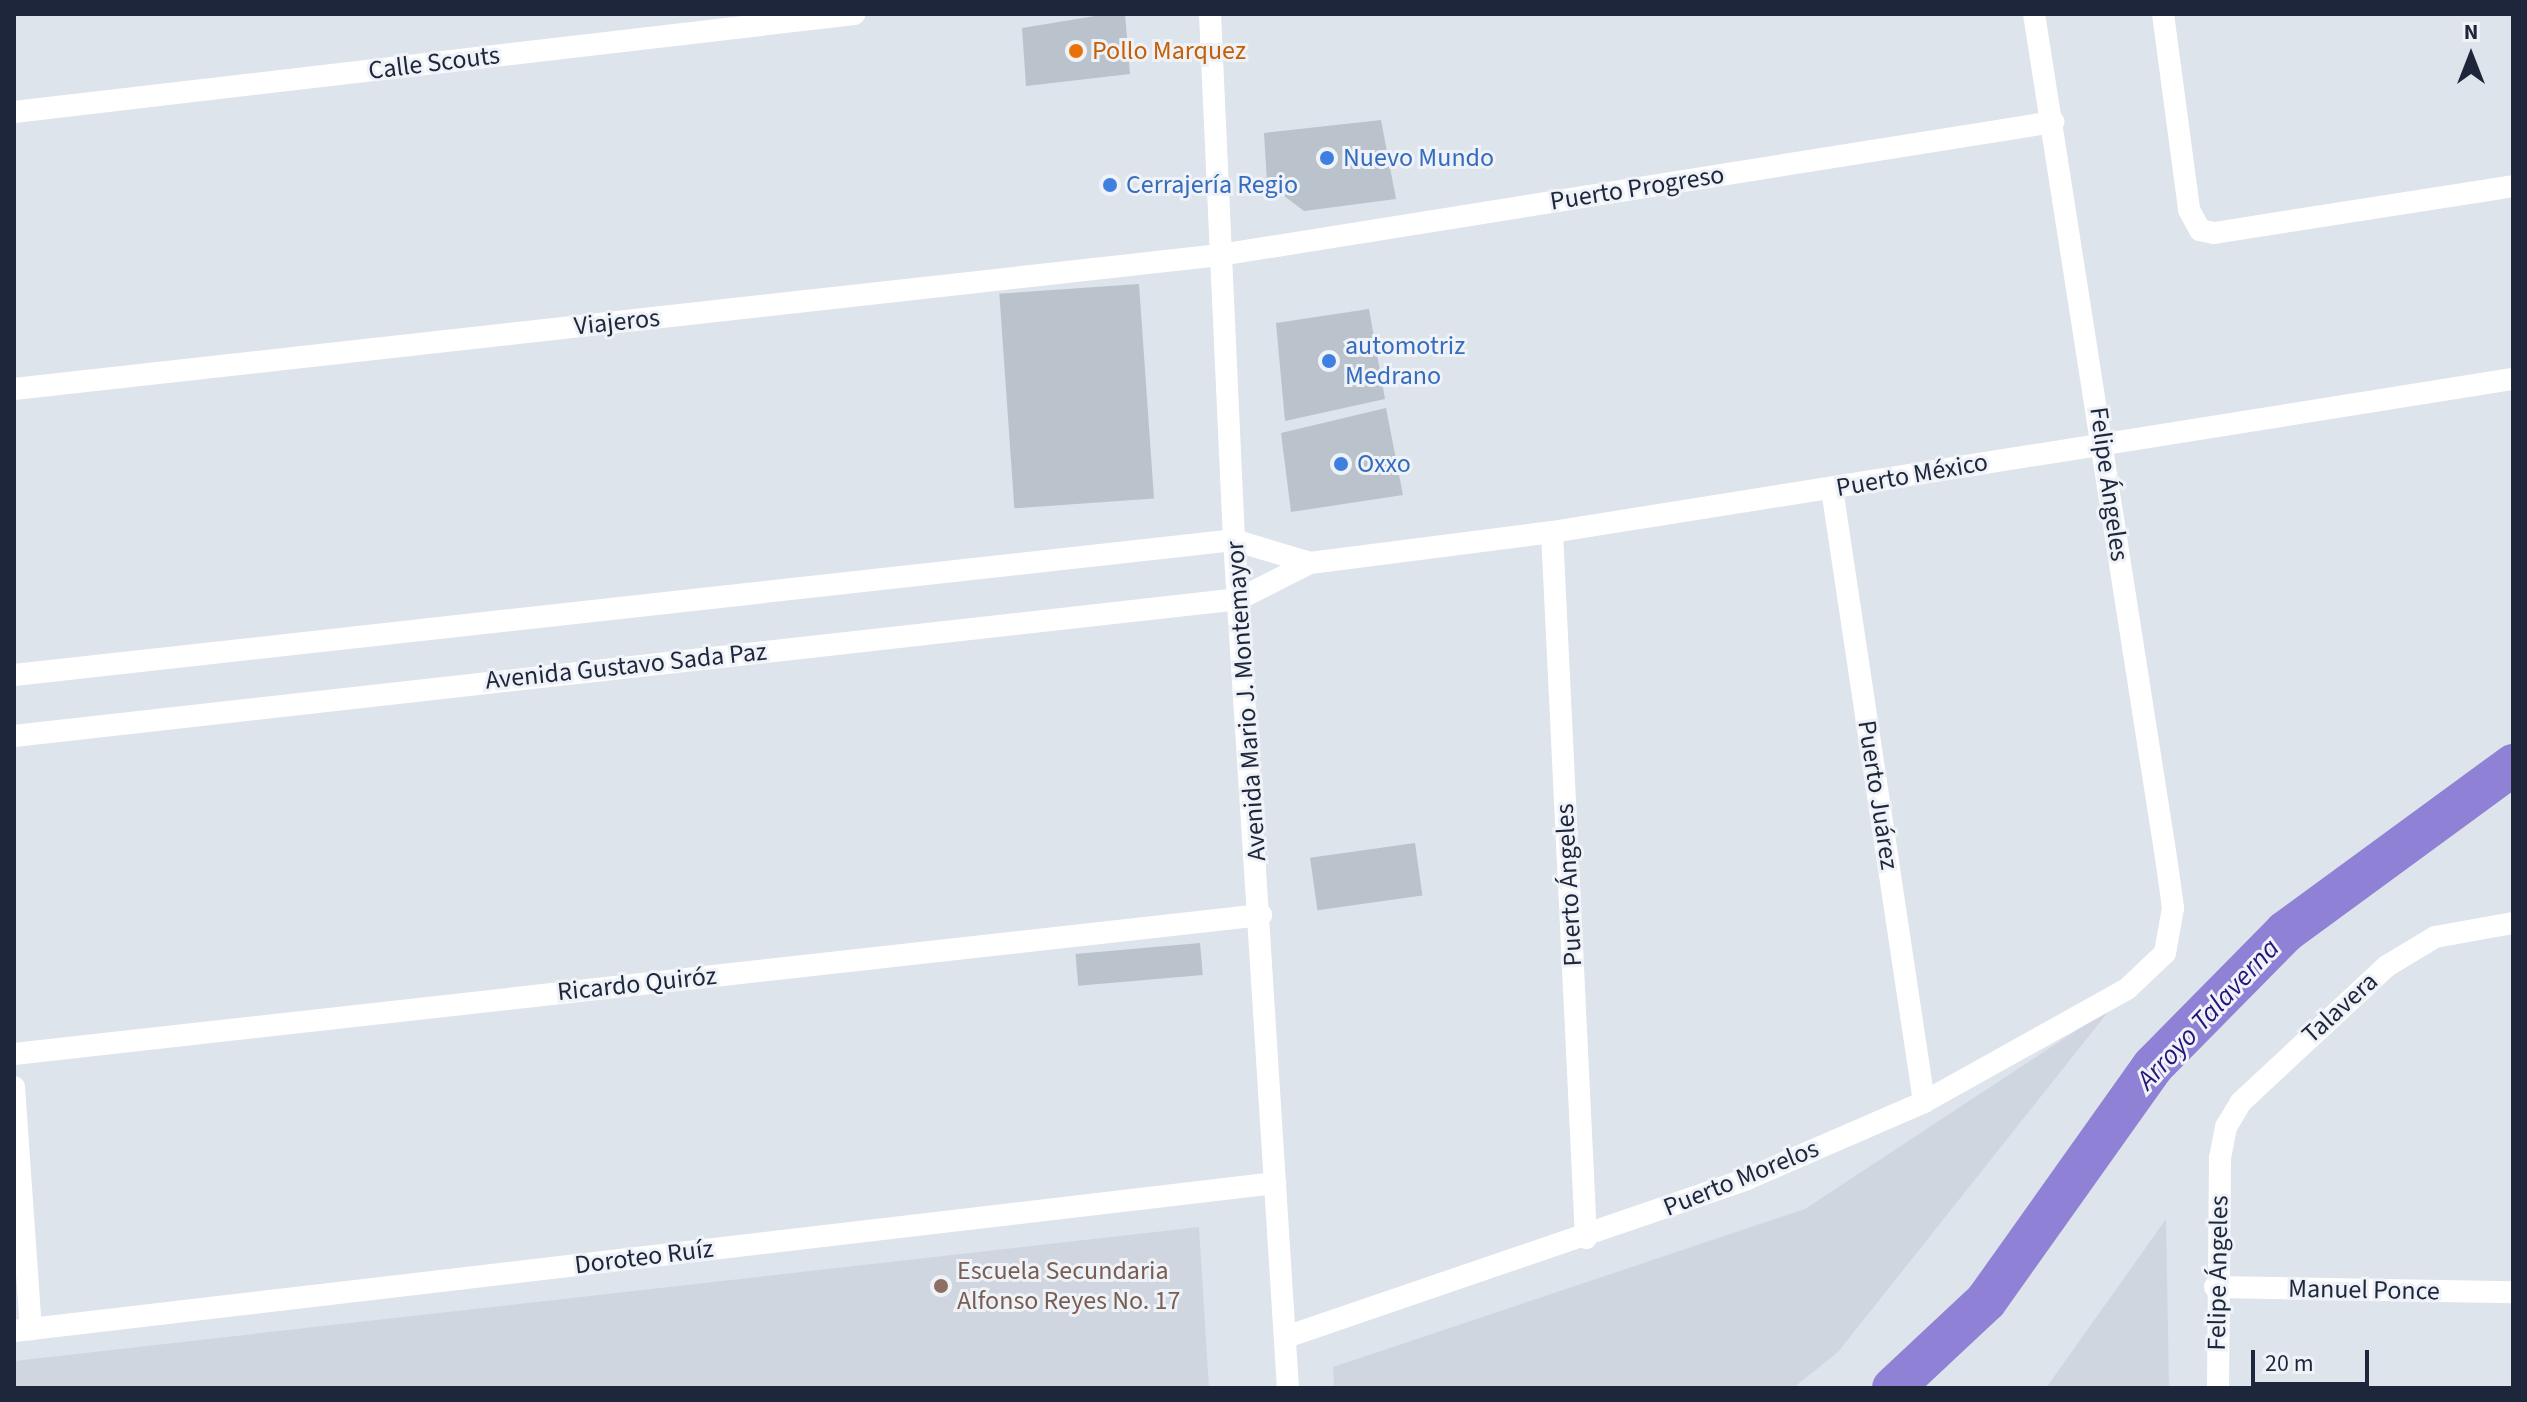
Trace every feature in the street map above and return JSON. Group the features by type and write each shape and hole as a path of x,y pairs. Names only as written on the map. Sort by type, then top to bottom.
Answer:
{"street":[{"name":"Calle Scouts","path":"14,112 854,14"},
{"name":"Avenida Mario J. Montemayor","path":"1210,14 1234,540 1261,915 1288,1388"},
{"name":"Felipe Ángeles","path":"2034,14 2104,441 2173,908 2165,953"},
{"path":"2163,14 2189,210 2200,230 2214,233 2513,186"},
{"name":"Puerto Progreso","path":"1220,255 2053,122"},
{"name":"Viajeros","path":"14,389 1220,255"},
{"name":"Puerto México","path":"1239,599 1310,563 1552,532 1832,489 2104,441 2513,379"},
{"name":"Puerto Juárez","path":"1832,489 1924,1102"},
{"name":"Puerto Ángeles","path":"1552,532 1586,1238"},
{"path":"14,675 1234,540"},
{"name":"Puerto México","path":"1234,540 1310,563"},
{"name":"Avenida Gustavo Sada Paz","path":"14,736 1239,599"},
{"name":"Ricardo Quiróz","path":"14,1054 1261,915"},
{"name":"Talavera","path":"2220,1158 2226,1127 2241,1102 2387,966 2435,937 2513,923"},
{"name":"Puerto Morelos","path":"1286,1337 1586,1238 1747,1179 1924,1102 2127,989 2165,953"},
{"path":"14,1087 22,1330"},
{"name":"Felipe Ángeles","path":"2218,1388 2215,1287 2220,1158"},
{"name":"Doroteo Ruíz","path":"22,1330 1275,1183"},
{"name":"Manuel Ponce","path":"2215,1287 2513,1292"}],"shaded area":[{"path":"2112,1007 1838,1352 1793,1388 1334,1388 1333,1367 1805,1209"},
{"path":"2166,1219 2169,1388 2046,1388"},
{"name":"Escuela Secundaria Alfonso Reyes No. 17","path":"1199,1227 1209,1388 14,1388 14,1361"}],"building":[{"name":"Pollo Marquez","path":"1107,14 1125,14 1130,74 1026,86 1022,28"},
{"name":"Nuevo Mundo","path":"1381,120 1396,199 1304,211 1267,183 1264,133"},
{"path":"1139,284 1154,498 1014,508 999,294"},
{"name":"automotriz Medrano","path":"1369,309 1385,399 1285,421 1276,323"},
{"name":"Oxxo","path":"1386,408 1403,495 1291,512 1281,433"},
{"path":"1415,843 1422,895 1317,910 1310,858"},
{"path":"1200,943 1203,975 1078,986 1075,954"}],"waterway":[{"name":"Arroyo Talaverna","path":"1893,1388 1986,1301 2153,1066 2285,932 2513,765"}],"place":[{"name":"Pollo Marquez","path":"1076,51"},
{"name":"Nuevo Mundo","path":"1327,158"},
{"name":"Cerrajería Regio","path":"1110,185"},
{"name":"automotriz Medrano","path":"1329,361"},
{"name":"Oxxo","path":"1341,464"},
{"name":"Escuela Secundaria Alfonso Reyes No. 17","path":"941,1286"}]}
